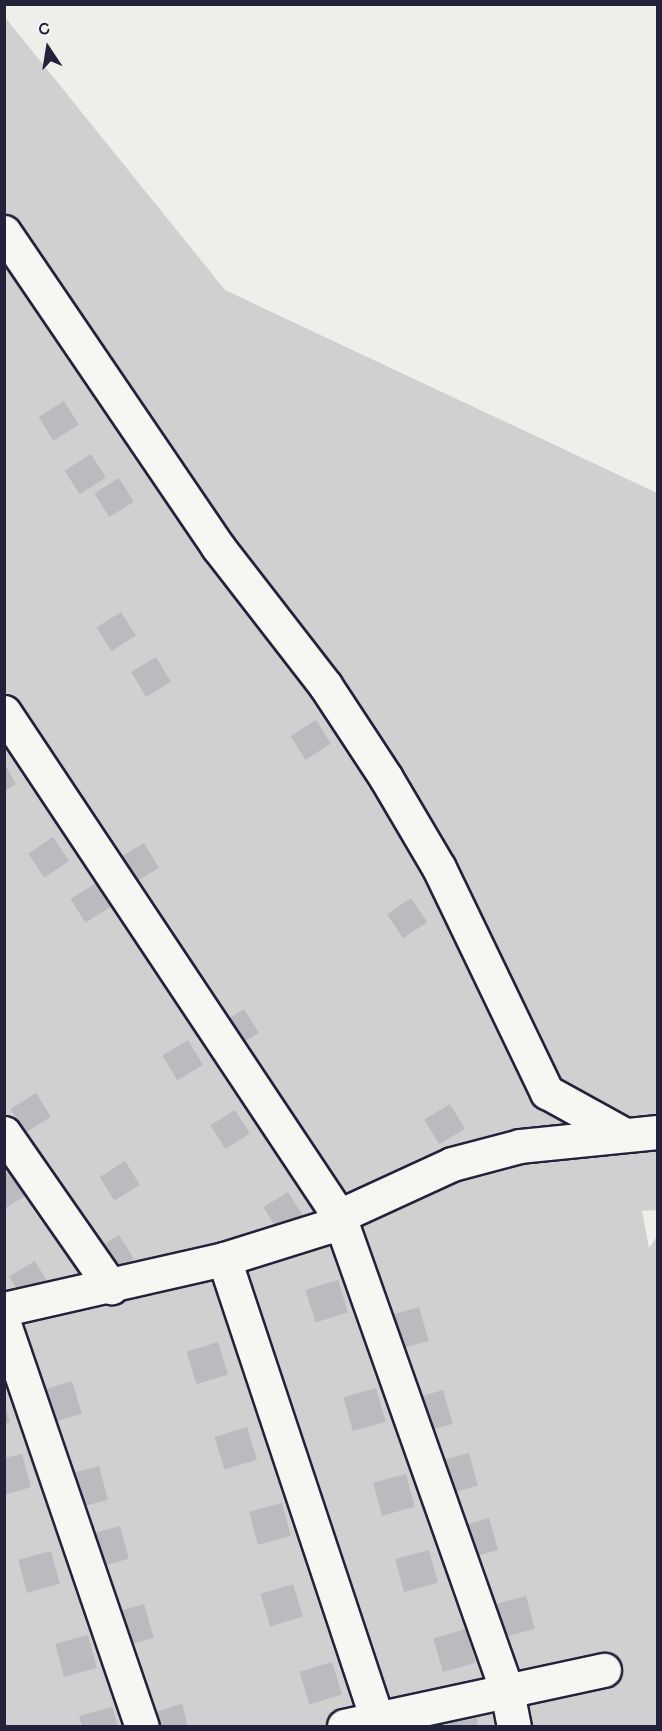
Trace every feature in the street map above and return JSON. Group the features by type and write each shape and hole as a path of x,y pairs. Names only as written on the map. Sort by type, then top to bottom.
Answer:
{"street":[{"path":"4,232 218,547 325,685 386,778 439,868 547,1092 623,1134"},
{"path":"4,712 339,1216 507,1691 514,1726"},
{"path":"4,1309 111,1287 224,1259 326,1227 339,1216 452,1164 520,1146 657,1132"},
{"path":"4,1133 111,1287"},
{"path":"224,1259 377,1719"},
{"path":"4,1324 142,1726"},
{"path":"344,1726 604,1670"}],"shaded area":[{"path":"4,16 225,290 657,493 658,1210 642,1211 649,1248 658,1235 657,1726 5,1726"}],"building":[{"path":"64,401 79,425 53,441 39,417"},
{"path":"91,454 106,478 80,494 65,470"},
{"path":"119,478 134,502 109,517 94,493"},
{"path":"121,612 136,636 111,651 96,627"},
{"path":"156,657 171,682 146,697 131,672"},
{"path":"316,720 331,744 305,760 291,736"},
{"path":"5,765 16,784 5,791"},
{"path":"53,837 69,861 44,878 28,854"},
{"path":"144,843 159,868 133,883 118,858"},
{"path":"96,883 111,907 85,923 71,899"},
{"path":"411,898 427,922 403,938 387,914"},
{"path":"244,1009 259,1033 234,1048 219,1024"},
{"path":"188,1040 203,1065 177,1080 162,1055"},
{"path":"36,1093 51,1117 25,1133 11,1109"},
{"path":"450,1104 465,1129 439,1144 424,1119"},
{"path":"235,1110 250,1134 225,1149 210,1125"},
{"path":"125,1161 140,1185 114,1201 100,1177"},
{"path":"9,1172 25,1196 4,1209 4,1175"},
{"path":"288,1192 303,1216 278,1231 263,1207"},
{"path":"119,1235 134,1259 109,1274 94,1250"},
{"path":"35,1261 50,1286 24,1301 9,1276"},
{"path":"338,1280 348,1313 315,1322 305,1290"},
{"path":"419,1307 429,1341 396,1350 386,1316"},
{"path":"218,1342 228,1375 196,1384 186,1352"},
{"path":"72,1381 82,1414 49,1423 39,1391"},
{"path":"376,1388 386,1422 353,1431 343,1397"},
{"path":"443,1390 453,1424 420,1433 410,1399"},
{"path":"4,1404 10,1422 4,1424"},
{"path":"247,1427 257,1460 224,1469 214,1437"},
{"path":"469,1453 478,1486 445,1495 436,1462"},
{"path":"22,1454 31,1487 4,1495 4,1458"},
{"path":"99,1466 108,1500 75,1509 66,1475"},
{"path":"406,1474 415,1507 382,1516 373,1483"},
{"path":"282,1503 291,1536 258,1545 249,1512"},
{"path":"489,1518 498,1550 465,1559 456,1527"},
{"path":"120,1526 129,1559 96,1568 87,1535"},
{"path":"429,1550 438,1583 404,1592 395,1559"},
{"path":"51,1551 60,1584 27,1593 18,1560"},
{"path":"293,1584 303,1617 270,1626 260,1594"},
{"path":"526,1596 535,1629 502,1638 493,1605"},
{"path":"144,1604 154,1638 121,1647 111,1613"},
{"path":"466,1629 476,1663 443,1672 433,1638"},
{"path":"88,1635 97,1668 64,1677 55,1644"},
{"path":"332,1662 342,1695 309,1704 299,1672"},
{"path":"182,1704 188,1726 153,1726 149,1714"},
{"path":"112,1707 118,1726 82,1726 79,1716"},
{"path":"477,1718 478,1726 450,1726 450,1723"}]}
